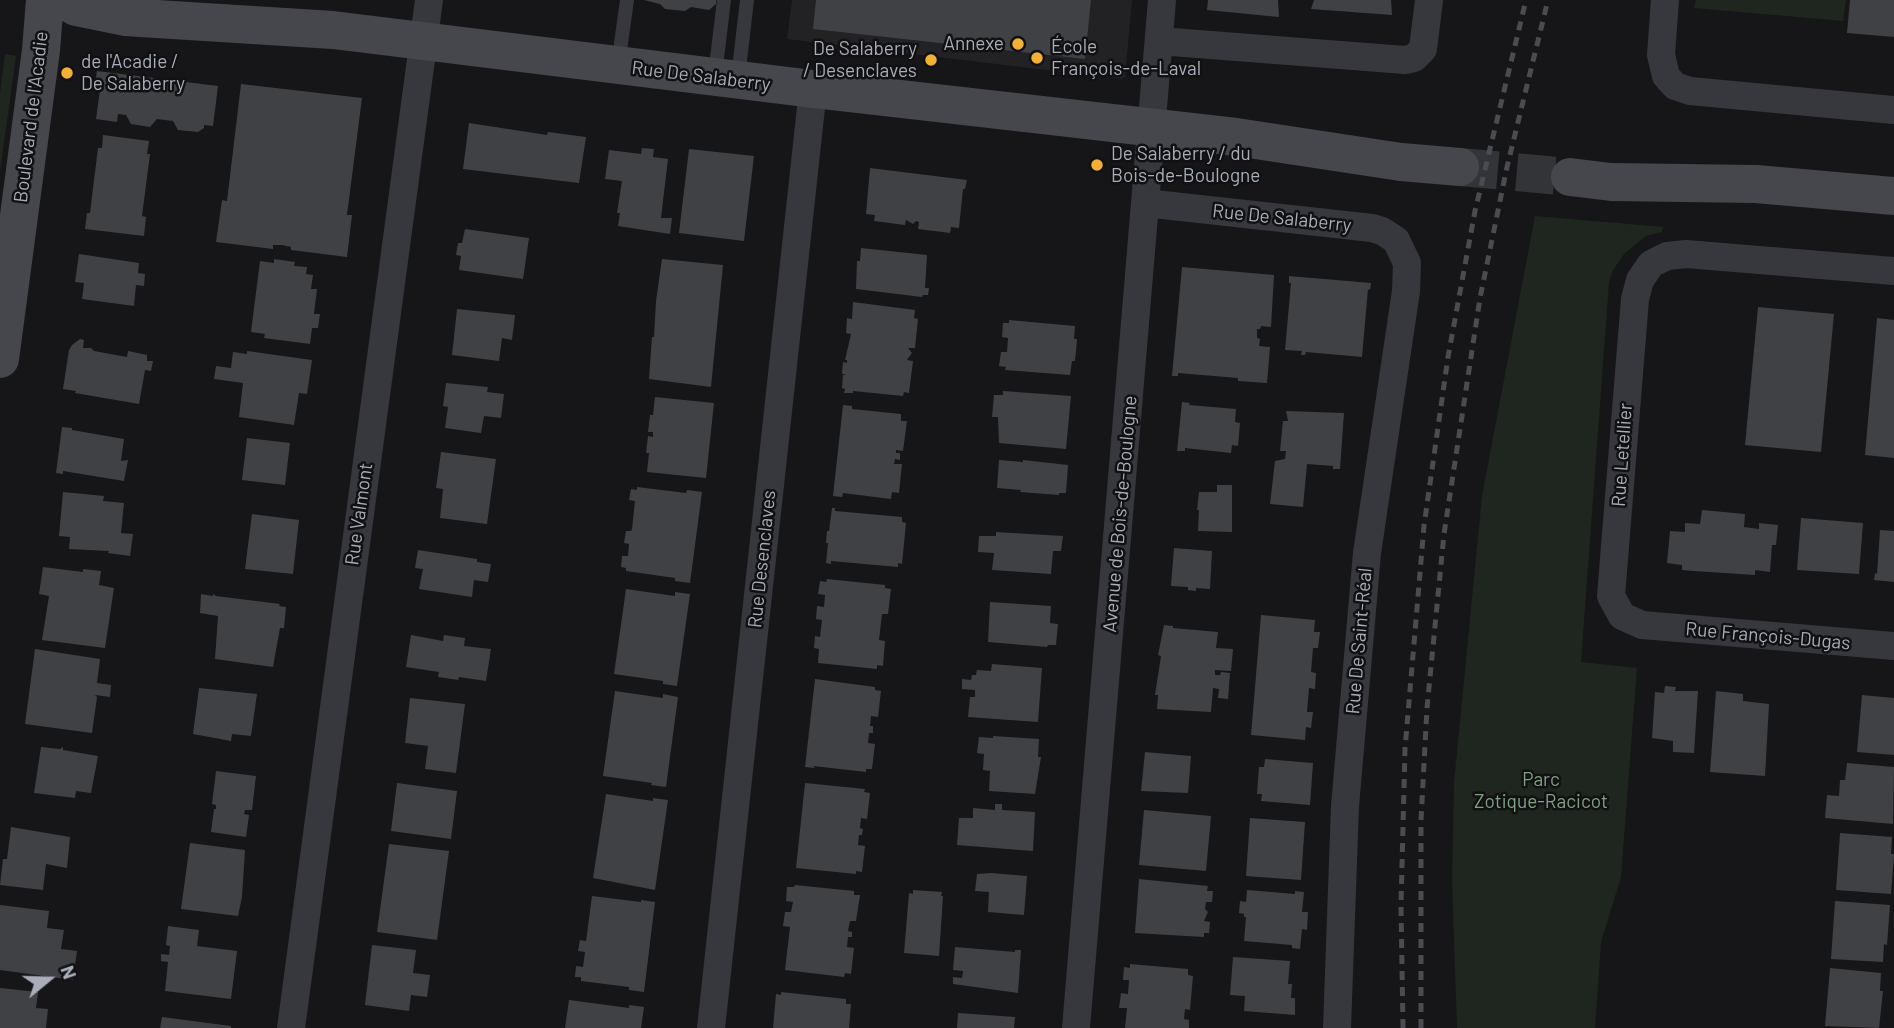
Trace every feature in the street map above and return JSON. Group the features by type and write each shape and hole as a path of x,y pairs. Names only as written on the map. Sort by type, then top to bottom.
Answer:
{"main road":[{"name":"Boulevard de l'Acadie","path":"0,359 41,50 45,0"},
{"name":"Rue De Salaberry","path":"65,0 76,7 125,18 333,30 813,89 1236,136 1401,162 1462,156"},
{"name":"Rue De Salaberry","path":"224,0 333,30"},
{"path":"1572,166 1894,196"}],"street":[{"name":"Rue Valmont","path":"291,1028 429,0"},
{"name":"Avenue de Bois-de-Boulogne","path":"1076,1028 1162,0"},
{"path":"1159,41 1397,60 1414,58 1423,49 1429,0"},
{"path":"1665,0 1661,55 1663,70 1670,82 1684,90 1894,110"},
{"name":"Rue Desenclaves","path":"710,1028 813,89"},
{"name":"Rue De Salaberry","path":"1145,203 1373,228 1396,240 1405,256"},
{"name":"Rue Letellier","path":"1642,625 1622,616 1611,596 1634,308 1637,287 1645,272 1658,259 1686,254 1894,271"},
{"name":"Rue De Saint-Réal","path":"1337,1028 1345,806 1366,567 1406,291 1408,272 1405,256"},
{"name":"Rue François-Dugas","path":"1642,625 1894,646"}],"lane":[{"path":"618,66 627,0"},
{"path":"724,0 726,78"},
{"path":"726,78 747,0"}],"shaded area":[{"name":"École François-de-Laval","path":"792,0 1132,0 1125,77 1122,79 787,39"}],"green space":[{"path":"1696,0 1846,0 1843,21 1694,8"},
{"path":"5,54 16,56 0,172 0,93"},
{"name":"Parc Zotique-Racicot","path":"1535,216 1663,227 1662,232 1646,236 1624,254 1613,270 1609,282 1581,662 1637,668 1621,877 1601,942 1595,1028 1457,1028 1452,881 1454,783 1482,496"}],"building":[{"path":"644,0 716,0 716,4 709,10 691,7 685,11 665,9 660,4"},
{"name":"Annexe","path":"816,0 1091,0 1085,59 813,29"},
{"path":"1208,0 1278,0 1279,17 1207,10"},
{"path":"1314,0 1391,0 1392,15 1311,9"},
{"path":"1850,0 1894,0 1894,37 1847,33"},
{"path":"97,71 218,86 213,126 204,125 198,132 178,130 173,121 157,119 150,127 131,124 126,115 118,114 117,122 96,119 100,90 94,89"},
{"path":"241,84 362,98 347,215 352,215 347,257 291,250 291,247 282,245 273,245 273,249 216,242 222,200 227,201"},
{"path":"469,123 547,135 548,132 586,137 579,183 463,169"},
{"path":"103,135 149,141 147,154 150,154 142,216 146,217 144,236 85,229 87,213 90,213 98,148 102,148"},
{"path":"642,148 654,149 653,157 668,159 661,218 672,218 670,234 618,226 620,213 617,213 622,181 605,179 609,150 641,154"},
{"path":"689,149 754,156 744,241 679,233"},
{"path":"870,168 967,180 963,189 959,228 951,227 950,233 918,229 919,222 916,221 913,224 906,220 905,225 874,221 875,215 866,214"},
{"path":"465,229 529,238 523,279 459,270 461,256 456,255"},
{"path":"861,248 927,255 925,288 929,288 928,295 922,297 856,289 857,261 860,261"},
{"path":"79,254 139,263 138,273 145,274 144,286 136,285 134,306 82,299 84,283 75,282"},
{"path":"274,259 295,262 294,266 307,267 306,274 313,275 311,289 317,289 314,314 320,314 318,328 312,328 310,344 264,338 265,334 251,332 260,261 274,263"},
{"path":"662,259 723,265 711,387 649,379"},
{"path":"1182,267 1274,275 1271,327 1261,326 1257,329 1259,346 1270,347 1267,383 1178,373 1178,376 1172,376"},
{"path":"1289,276 1371,283 1370,290 1368,289 1362,357 1306,352 1301,355 1302,351 1285,350 1291,283"},
{"path":"853,302 915,310 914,318 918,319 915,348 908,348 912,353 907,360 913,361 909,393 904,392 903,396 853,391 844,393 843,375 846,374 842,374 843,362 847,363 845,360 851,334 846,333 847,318 852,319"},
{"path":"1758,307 1834,314 1821,452 1745,445"},
{"path":"457,309 515,315 512,340 502,338 499,361 452,355"},
{"path":"1877,318 1894,320 1894,458 1865,455"},
{"path":"1009,320 1075,326 1075,361 1072,361 1070,375 1005,370 1006,367 999,366 1001,352 1007,352 1008,338 1002,337 1003,323 1009,323"},
{"path":"80,339 84,340 83,348 127,357 128,351 147,355 147,361 153,361 151,371 145,370 139,404 63,389 69,350"},
{"path":"247,351 312,360 307,394 299,393 294,425 239,417 243,383 214,379 216,366 231,368 233,352 247,354"},
{"path":"446,383 488,387 487,392 504,394 501,418 484,416 481,433 445,428 448,407 443,406"},
{"path":"1003,391 1071,396 1066,449 999,443 998,417 992,417 994,395 1003,395"},
{"path":"655,397 714,403 706,478 647,472 648,436 653,437 653,432 648,432"},
{"path":"1182,402 1236,409 1235,422 1240,423 1238,446 1232,445 1231,453 1185,448 1185,451 1177,451"},
{"path":"843,405 852,406 852,409 901,414 901,421 907,421 903,451 896,450 896,453 900,453 900,460 895,459 894,464 902,464 899,493 892,492 891,499 843,493 842,497 833,496"},
{"path":"1286,411 1344,413 1340,469 1307,464 1303,507 1270,504 1275,461 1285,459 1286,451 1280,451 1283,421 1288,421"},
{"path":"62,427 124,439 121,461 128,460 124,481 63,471 63,474 56,473"},
{"path":"247,438 290,443 285,485 242,480"},
{"path":"441,452 496,459 487,524 440,518 443,489 436,488"},
{"path":"999,460 1068,465 1066,493 1059,495 997,488"},
{"path":"1217,485 1232,485 1232,532 1198,531 1199,492 1217,492"},
{"path":"637,487 686,493 687,490 702,492 690,583 675,581 675,578 626,571 626,568 621,567 622,556 628,556 629,544 624,543 626,531 632,529 635,501 629,500 631,489 637,490"},
{"path":"63,492 104,496 103,501 124,503 121,533 133,534 130,556 108,553 109,551 69,549 70,537 59,536"},
{"path":"832,508 835,508 835,511 902,517 902,522 906,523 902,564 898,563 898,567 831,561 831,564 826,563 827,531"},
{"path":"1702,510 1745,514 1744,527 1759,529 1759,523 1778,525 1776,545 1772,545 1770,572 1755,570 1755,575 1682,570 1682,565 1667,563 1670,531 1685,532 1685,523 1700,524"},
{"path":"252,514 299,520 293,574 245,569"},
{"path":"1801,518 1863,523 1859,574 1797,570"},
{"path":"1880,530 1894,531 1894,582 1874,580 1875,573 1877,574"},
{"path":"996,532 1063,536 1061,551 1053,551 1051,574 992,570 994,553 978,552 979,536 996,536"},
{"path":"1174,548 1212,551 1210,589 1196,588 1196,591 1188,590 1188,587 1171,586"},
{"path":"418,550 477,559 477,562 491,564 488,582 474,580 472,597 419,589 423,569 415,568"},
{"path":"43,567 83,572 83,569 101,571 99,585 114,588 105,648 42,640 49,596 39,594"},
{"path":"827,579 885,585 885,588 891,589 888,614 882,614 879,640 885,641 883,666 877,665 877,669 818,663 819,649 814,648 815,636 820,637 822,620 816,619 817,606 824,607 825,595 818,594 820,581 826,582"},
{"path":"626,589 675,596 675,592 690,594 677,686 663,684 663,681 614,674"},
{"path":"201,594 286,607 284,628 280,628 273,667 215,659 218,616 200,613"},
{"path":"990,602 1051,606 1050,623 1058,624 1056,645 1047,647 988,642"},
{"path":"1261,615 1315,620 1314,632 1320,632 1318,648 1313,648 1311,672 1316,673 1315,689 1309,688 1307,712 1313,712 1311,728 1306,727 1305,740 1251,735"},
{"path":"1164,625 1218,632 1216,648 1233,649 1231,671 1215,670 1215,675 1220,675 1221,672 1230,673 1228,699 1218,698 1219,689 1213,688 1211,712 1157,709 1158,695 1155,695 1161,656 1158,655"},
{"path":"411,635 443,641 444,635 465,638 464,646 491,649 486,681 438,677 439,672 406,667"},
{"path":"35,649 100,659 97,683 111,685 110,697 95,695 97,697 92,733 25,724"},
{"path":"992,664 1042,668 1038,722 968,717 970,697 975,697 975,690 962,689 962,679 971,680 977,670 991,671"},
{"path":"815,679 875,687 875,690 881,691 878,717 871,716 870,726 873,726 873,733 869,733 868,743 875,744 872,769 866,769 866,772 805,767"},
{"path":"1665,686 1676,687 1675,691 1698,691 1694,753 1673,752 1673,741 1652,738 1655,692 1664,693"},
{"path":"199,688 257,694 251,736 232,734 231,741 193,734"},
{"path":"615,691 663,698 663,694 678,697 666,787 603,776"},
{"path":"1716,691 1743,694 1743,701 1769,704 1765,776 1710,772"},
{"path":"1862,695 1894,698 1894,755 1857,752"},
{"path":"410,698 465,704 456,773 425,769 428,746 405,743"},
{"path":"979,737 1039,739 1038,757 1041,757 1035,794 989,791 990,771 983,770 984,754 977,753"},
{"path":"41,747 63,747 63,750 98,756 91,793 76,791 75,798 34,793"},
{"path":"1145,752 1191,756 1188,793 1141,791"},
{"path":"1265,759 1313,763 1310,805 1261,801 1262,794 1257,794 1259,767 1264,767"},
{"path":"1847,763 1894,767 1893,824 1825,818 1827,795 1839,796 1840,780 1845,780"},
{"path":"216,771 256,776 252,810 245,810 244,814 249,815 246,837 211,832 216,809 216,805 212,804"},
{"path":"397,783 457,791 451,839 391,831"},
{"path":"805,783 865,789 864,792 870,793 867,819 861,818 860,828 863,829 862,835 859,835 858,845 865,846 862,872 856,871 856,874 796,868"},
{"path":"606,794 653,801 653,798 668,800 655,890 593,878"},
{"path":"995,804 1002,804 1002,810 1035,812 1033,851 957,845 959,818 973,818 973,808 995,810"},
{"path":"1144,810 1211,816 1206,871 1139,865"},
{"path":"1250,818 1305,822 1301,880 1246,876"},
{"path":"11,827 70,837 67,868 46,864 43,890 0,885"},
{"path":"1840,833 1892,837 1891,854 1894,854 1891,894 1836,890"},
{"path":"190,843 245,850 238,916 181,909"},
{"path":"389,844 449,851 437,940 377,932"},
{"path":"977,874 1027,876 1024,915 988,912 989,892 975,891"},
{"path":"1139,879 1208,886 1207,891 1213,891 1212,902 1206,902 1205,909 1208,912 1204,921 1210,922 1209,933 1204,933 1204,937 1135,933"},
{"path":"795,885 854,891 854,895 860,895 856,921 850,921 848,931 852,932 852,937 848,937 847,947 854,948 851,974 845,973 844,977 785,970 790,927 783,926 785,912 791,912 793,902 786,901 787,887"},
{"path":"913,890 942,892 939,956 904,953 909,893 913,894"},
{"path":"1247,890 1295,894 1295,891 1304,892 1302,912 1308,912 1307,930 1302,929 1300,949 1292,948 1292,945 1244,941 1246,917 1239,913 1240,901 1246,902"},
{"path":"592,896 655,902 644,992 629,990 629,987 581,981 581,977 575,977 576,966 583,967 585,952 578,951 580,940 586,941"},
{"path":"1835,901 1890,905 1883,962 1831,959"},
{"path":"0,905 49,911 47,928 64,930 61,949 77,951 73,980 0,970"},
{"path":"168,926 199,930 197,946 237,951 231,999 165,991 168,962 161,961 161,954 169,955 170,946 166,945"},
{"path":"372,945 416,950 413,973 430,975 427,997 411,995 409,1011 365,1005"},
{"path":"955,947 1015,952 1021,950 1018,993 953,984 953,977 962,978 963,971 953,970"},
{"path":"1233,957 1290,961 1288,984 1292,984 1291,998 1295,998 1295,1015 1244,1011 1245,996 1230,995"},
{"path":"1130,964 1188,969 1188,975 1193,976 1190,1010 1185,1009 1184,1019 1189,1020 1189,1028 1125,1028 1127,1008 1119,1008 1121,993 1128,994 1129,980 1123,980 1124,967 1130,968"},
{"path":"1830,968 1881,973 1880,991 1883,991 1879,1028 1825,1026"},
{"path":"0,988 38,992 36,1008 48,1009 46,1028 0,1028"},
{"path":"781,992 846,999 846,1004 851,1004 849,1028 773,1028 776,994 781,995"},
{"path":"569,1000 629,1008 629,1005 644,1007 641,1028 565,1028"},
{"path":"958,1013 1015,1017 1014,1028 957,1028"},
{"path":"162,1017 231,1026 231,1028 160,1028"}],"tunnel":[{"path":"1460,167 1570,177"}],"railway":[{"path":"1403,1028 1401,905 1405,749 1424,526 1448,357 1475,211 1526,0"},
{"path":"1421,1028 1421,820 1427,708 1444,534 1480,298 1507,167 1548,0"}],"place":[{"name":"Annexe","path":"1018,44"},
{"name":"École François-de-Laval","path":"1037,58"},
{"name":"De Salaberry / Desenclaves","path":"931,60"},
{"name":"de l'Acadie / De Salaberry","path":"67,73"},
{"name":"De Salaberry / du Bois-de-Boulogne","path":"1097,165"}]}
